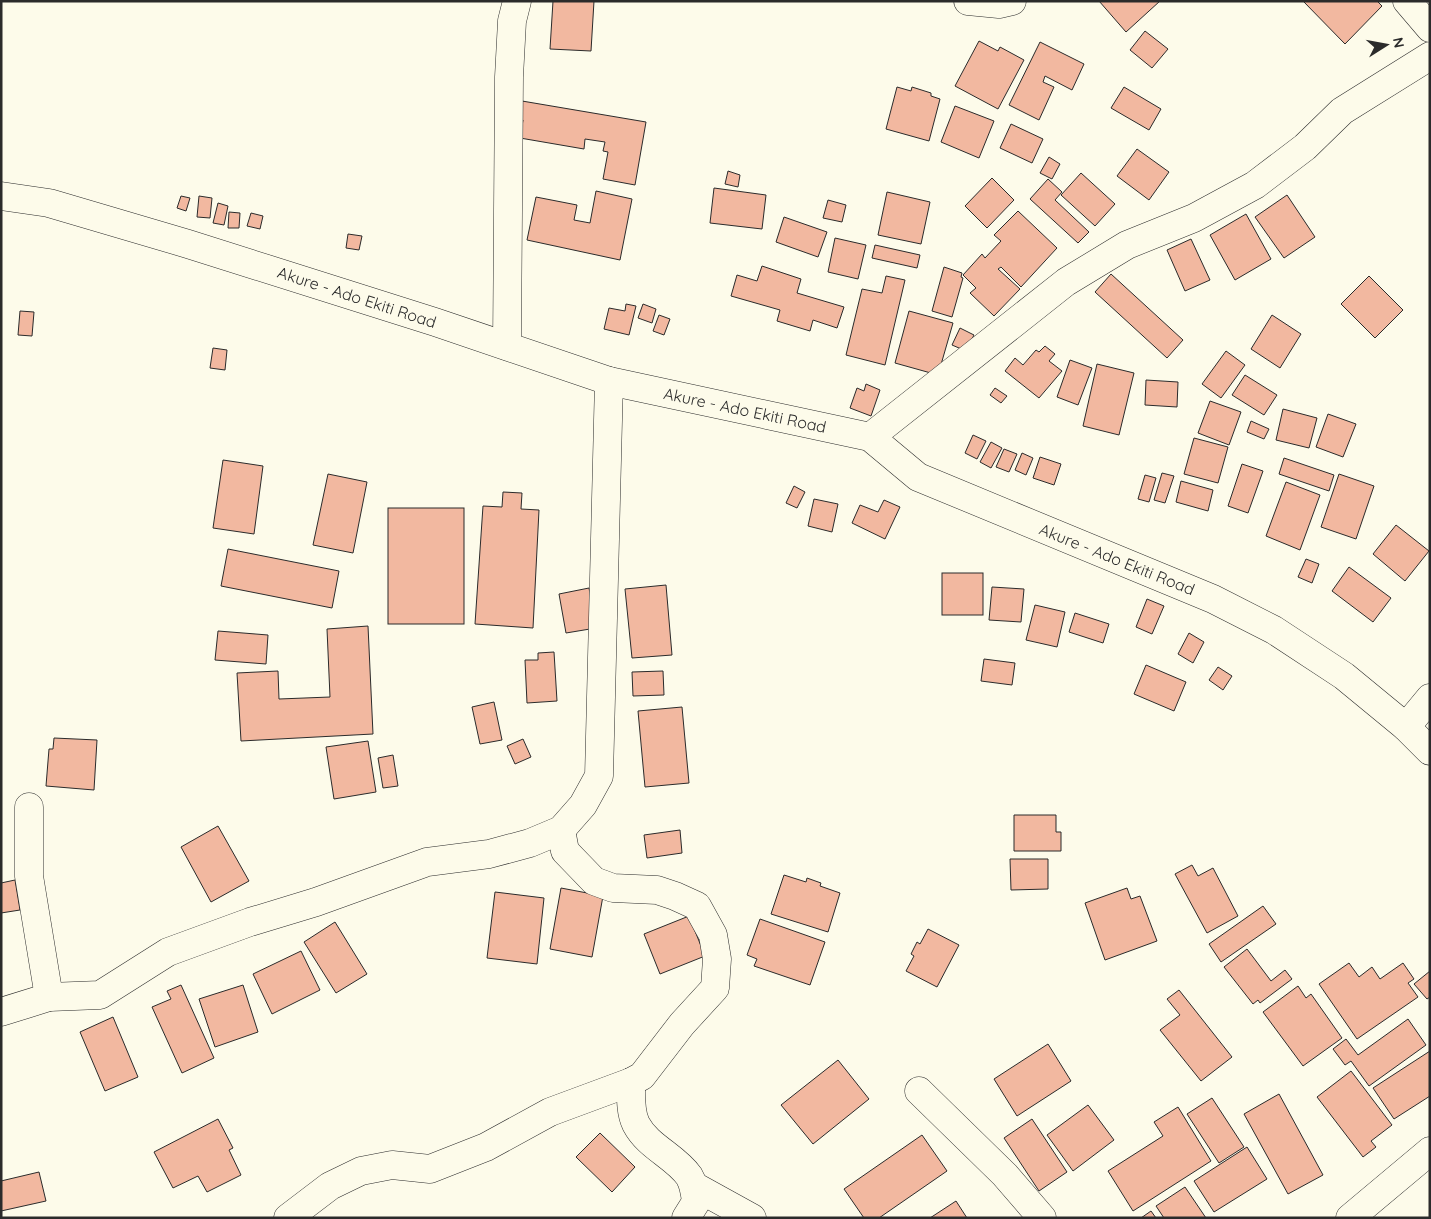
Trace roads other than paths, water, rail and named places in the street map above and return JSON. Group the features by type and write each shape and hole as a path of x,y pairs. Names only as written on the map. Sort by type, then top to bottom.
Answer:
{"street":[{"path":"507,346 509,77 512,21 516,1"},
{"path":"968,1 999,4 1012,1"},
{"path":"1407,1 1430,28"},
{"path":"870,437 1066,282 1127,245 1194,218 1256,185 1305,147 1342,111 1430,56"},
{"name":"Akure - Ado Ekiti Road","path":"1,196 49,203 188,244 507,346 609,381 870,437 918,477 1213,599 1274,630 1344,676 1406,727 1430,751"},
{"path":"1,1012 49,997 100,995 168,952 250,922 316,902 427,862 489,854 530,844 561,830 583,805 599,776 609,381"},
{"path":"1406,727 1430,698"},
{"path":"29,807 29,876 49,997"},
{"path":"288,1218 330,1186 361,1171 392,1165 430,1169 486,1147 550,1112 631,1082 642,1076 682,1024 715,988 717,959 713,935 697,906 657,890 613,888 594,881 565,851 561,830"},
{"path":"631,1082 632,1114 637,1126 659,1151 689,1176 694,1186 696,1202 686,1218"},
{"path":"919,1091 1005,1175 1042,1218"},
{"path":"1350,1218 1430,1151"},
{"path":"694,1186 752,1218"}]}
